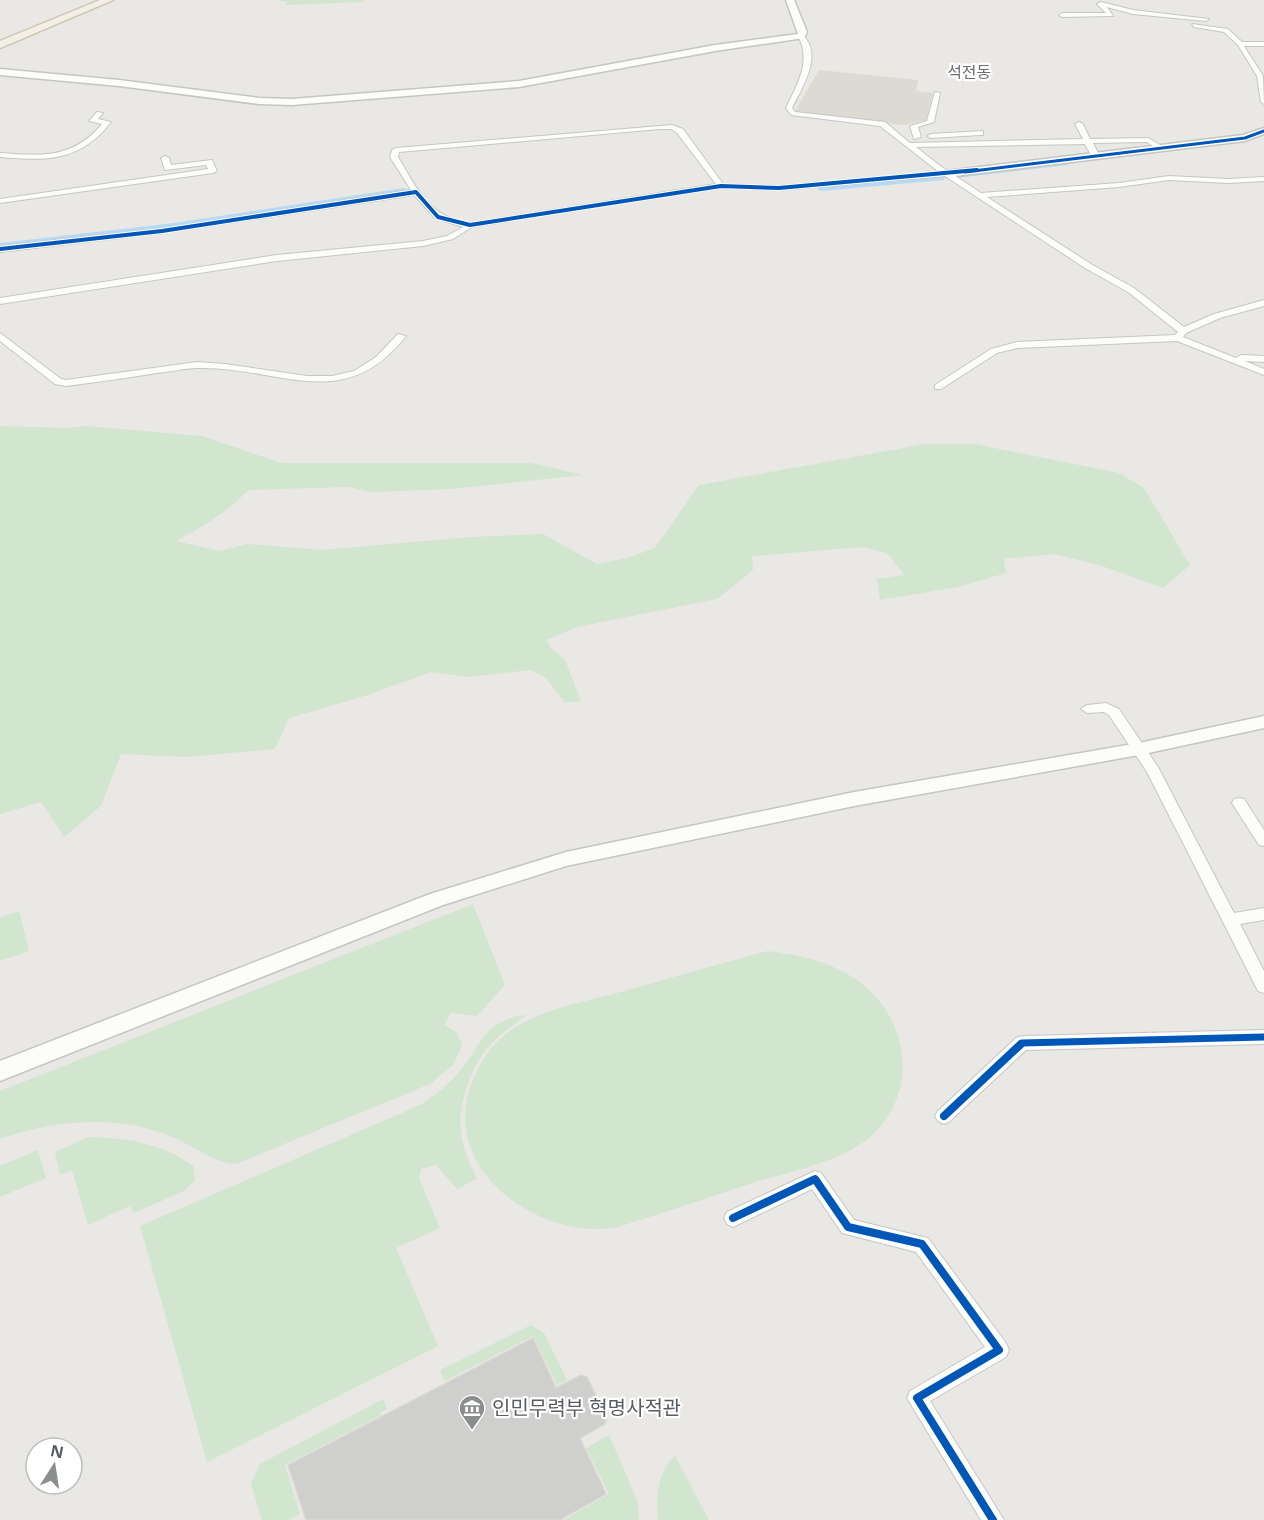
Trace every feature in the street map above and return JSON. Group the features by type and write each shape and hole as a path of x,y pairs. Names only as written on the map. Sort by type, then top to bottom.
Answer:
{"main road":[{"path":"0,45 108,0"}],"street":[{"path":"790,0 801,23 803,32 801,36"},
{"path":"1094,0 1133,12 1206,19"},
{"path":"1062,15 1111,15 1101,4"},
{"path":"1150,22 1182,23 1223,29 1240,44 1260,76 1264,102"},
{"path":"0,72 100,81 259,101 292,102 519,84 715,48 801,36"},
{"path":"801,36 807,45 808,66 789,111 799,115 876,123 887,127 947,174 1088,266 1131,290 1181,335 1264,372"},
{"path":"1240,44 1264,44"},
{"path":"887,127 914,126 930,122 938,93"},
{"path":"0,155 45,156 78,151 107,122 93,121 99,112"},
{"path":"1079,124 1096,156"},
{"path":"914,126 917,137"},
{"path":"721,186 680,131 672,127 396,150 394,157 432,215 447,222 470,225 721,186 779,188 947,174 1245,138 1264,131"},
{"path":"906,142 917,137 980,133"},
{"path":"906,142 1148,140 1162,148"},
{"path":"0,201 213,171 209,162 168,168 165,158"},
{"path":"982,195 1119,185 1169,178 1229,181 1264,179"},
{"path":"0,249 162,231 416,192"},
{"path":"0,301 292,254 432,242 458,235 470,225"},
{"path":"938,387 994,351 1017,345 1181,335 1217,316 1264,303"},
{"path":"0,336 58,382 66,383 197,365 217,365 314,380 344,378 362,372 379,362 401,336"},
{"path":"1230,358 1264,359"},
{"path":"1087,709 1106,707 1114,712 1139,749 1153,771 1264,986"},
{"path":"0,1071 437,899 566,859 854,799 1139,749 1264,722"},
{"path":"1239,803 1264,841"},
{"path":"1231,919 1264,914"},
{"path":"944,1116 1022,1043 1264,1037"},
{"path":"734,1218 815,1179 848,1227 922,1244 999,1350 916,1398 993,1520"}],"shaded area":[{"path":"819,70 918,80 916,91 933,93 926,120 903,125 797,113 795,111"}],"green space":[{"path":"278,0 364,0 363,2 285,5 288,2"},
{"path":"0,426 65,428 85,426 202,436 281,463 531,463 584,475 451,489 372,492 349,487 249,490 215,518 176,541 220,551 248,544 322,550 470,537 543,534 597,564 627,558 655,548 699,485 925,444 975,444 1119,473 1144,488 1190,565 1163,588 1102,566 1054,554 1004,559 1006,573 958,587 880,600 877,579 904,575 887,553 863,547 752,556 753,570 717,599 577,627 546,640 551,648 565,660 581,701 565,703 546,678 531,670 469,677 431,672 365,696 289,718 275,749 187,757 121,754 101,806 64,837 41,802 0,814"},
{"path":"473,904 505,985 477,1016 451,1013 444,1025 456,1032 462,1045 454,1064 430,1084 236,1164 219,1160 180,1140 130,1125 86,1122 64,1124 42,1127 0,1139 0,1091"},
{"path":"19,911 29,951 0,961 0,918"},
{"path":"767,951 820,962 853,977 880,1001 890,1017 898,1037 902,1057 902,1077 898,1096 889,1114 877,1130 862,1143 821,1163 618,1227 604,1229 565,1225 539,1216 515,1202 495,1185 479,1165 469,1141 465,1115 470,1088 484,1058 507,1033 546,1012"},
{"path":"526,1015 485,1050 473,1071 464,1095 461,1120 462,1137 477,1179 457,1189 436,1165 421,1169 419,1178 440,1228 396,1248 438,1346 207,1462 140,1226 420,1105 442,1090 456,1076 492,1028 501,1022"},
{"path":"88,1137 144,1143 169,1152 193,1166 195,1180 184,1191 134,1213 130,1206 88,1225 72,1170 60,1175 55,1152"},
{"path":"38,1150 46,1178 0,1197 0,1166"},
{"path":"531,1325 544,1333 567,1380 557,1385 533,1336 445,1381 440,1370"},
{"path":"383,1399 387,1409 380,1413 381,1415 285,1465 300,1514 289,1520 262,1520 251,1484 260,1464"},
{"path":"609,1435 637,1500 639,1520 564,1520 609,1494 586,1448"},
{"path":"675,1456 709,1520 658,1520 657,1503 661,1477"}],"building":[{"name":"인민무력부 혁명사적관","path":"533,1338 556,1388 581,1375 587,1377 607,1418 605,1424 580,1438 606,1494 560,1520 306,1520 288,1465"}],"waterway":[{"path":"956,176 1064,163"},
{"path":"821,189 941,178"},
{"path":"0,246 174,225 404,190"}],"railway":[{"path":"0,3 9,0"},
{"path":"0,22 58,0"}],"cycle path":[{"path":"0,249 162,231 416,192 438,217 470,225 721,186 779,188 947,174 1245,138 1264,131"},
{"path":"944,1116 1022,1043 1264,1037"},
{"path":"733,1218 815,1179 848,1227 922,1244 999,1350 917,1398 993,1520"}],"place":[{"name":"인민무력부 혁명사적관","path":"472,1431"}],"district":[{"name":"석전동","path":"969,72"}]}
